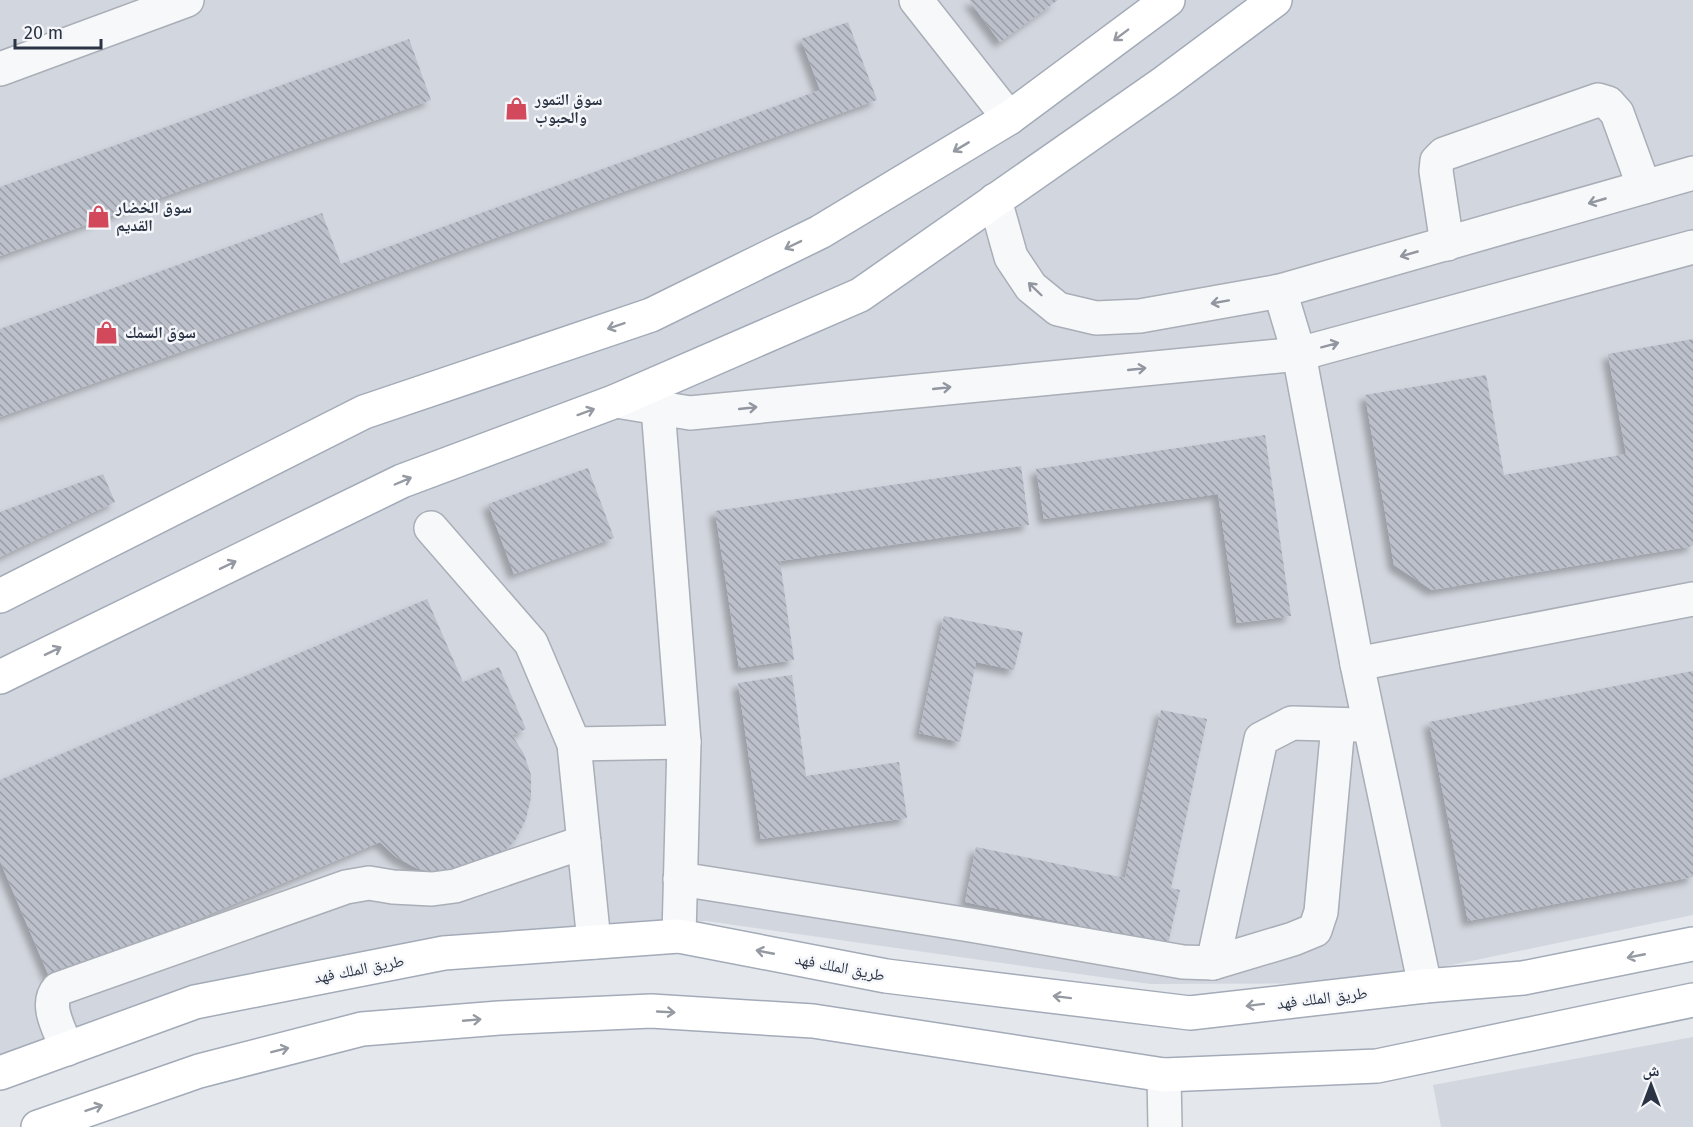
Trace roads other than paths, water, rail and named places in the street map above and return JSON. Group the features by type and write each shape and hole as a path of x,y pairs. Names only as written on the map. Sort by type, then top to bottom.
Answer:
{"main road":[{"path":"0,596 364,412 651,315 820,232 1009,118 1168,0"},
{"path":"0,677 402,481 616,401 860,295 1165,82 1275,0"},
{"name":"طريق الملك فهد","path":"0,1073 195,1002 444,952 679,936 886,976 1190,1013 1425,986 1523,978 1693,944"},
{"path":"38,1127 199,1071 362,1029 651,1011 813,1021 1164,1075 1377,1066 1693,1000"}],"street":[{"path":"0,69 187,0"},
{"path":"916,0 1009,118"},
{"path":"1447,244 1436,171 1437,161 1444,154 1598,100 1608,103 1617,112 1644,187"},
{"path":"995,200 1011,257 1031,287 1058,309 1096,318 1140,316 1280,291 1693,173"},
{"path":"616,401 690,413 1299,354 1693,247"},
{"path":"1280,291 1299,354 1357,664 1425,986"},
{"path":"658,408 684,742 679,936"},
{"path":"431,528 531,643 574,744 594,942"},
{"path":"1357,664 1693,599"},
{"path":"1214,963 1261,739 1292,723 1370,725"},
{"path":"680,879 970,925 1183,962 1214,963 1315,930 1321,912 1338,725"},
{"path":"574,744 684,742"},
{"path":"66,1049 51,1004 52,995 58,989 346,887 369,883 432,889 455,886 584,842"},
{"path":"1164,1075 1165,1127"}],"place":[{"name":"سوق التمور والحبوب","path":"517,108"},
{"name":"سوق الخضار القديم","path":"98,216"},
{"name":"سوق السمك","path":"107,332"}]}
